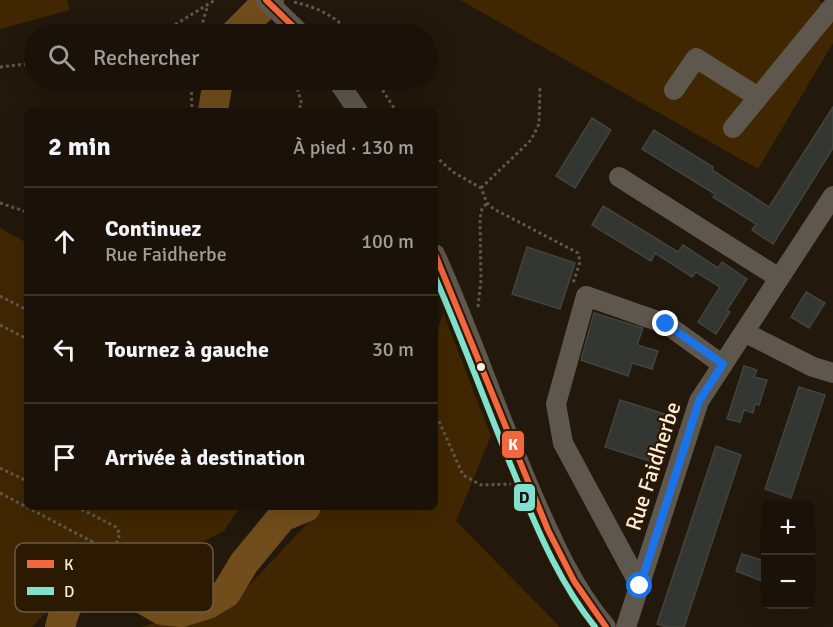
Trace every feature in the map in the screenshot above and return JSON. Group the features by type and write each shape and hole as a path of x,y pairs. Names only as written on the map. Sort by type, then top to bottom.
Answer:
{"street":[{"path":"276,4 293,24"},
{"path":"733,128 833,6"},
{"path":"674,90 696,58 758,98"},
{"path":"344,90 356,108"},
{"path":"619,177 779,278"},
{"name":"Rue Faidherbe","path":"626,627 699,401 779,278 830,206"},
{"path":"438,261 528,484 562,561 593,611 606,627"},
{"path":"640,586 563,443 556,404 586,296 666,324 723,364"},
{"path":"744,332 813,367 833,373"}],"path":[{"path":"177,24 215,0"},
{"path":"276,4 308,5 326,13 342,24"},
{"path":"202,24 207,6"},
{"path":"0,67 24,64"},
{"path":"481,188 531,140 539,124 540,88"},
{"path":"191,90 192,108"},
{"path":"298,90 302,105 298,108"},
{"path":"382,90 394,108"},
{"path":"438,159 453,172 481,188 487,203 494,209 578,253 580,262 573,284 586,296"},
{"path":"473,299 477,309 481,280 480,218 482,209 487,203"},
{"path":"0,204 24,211"},
{"path":"0,296 24,308"},
{"path":"0,325 24,337"},
{"path":"438,419 463,475 481,485 528,484"},
{"path":"0,468 24,480"},
{"path":"0,494 24,506"},
{"path":"31,510 94,543"},
{"path":"83,510 116,527 120,534 116,543"}],"shaded area":[{"path":"0,0 67,0 70,10 0,29"},
{"path":"460,0 818,0 833,9 833,43 758,169"},
{"path":"0,228 24,241 24,510 238,510 224,531 201,543 15,543 15,612 46,612 32,627 0,627"},
{"path":"443,312 491,436 456,521 560,627 141,627 190,612 213,612 213,605 238,597 320,510 438,510 438,330"}],"building":[{"path":"833,107 833,148 773,244 752,230 756,224 713,197 715,194 642,149 654,130 713,167 712,170 769,207"},
{"path":"592,118 611,130 575,188 556,176"},
{"path":"603,206 678,252 683,245 718,268 722,262 747,279 727,310 730,312 716,334 698,322 720,287 696,272 692,277 655,253 651,261 592,225"},
{"path":"527,247 575,263 560,309 512,294"},
{"path":"806,292 825,303 809,328 791,317"},
{"path":"594,313 643,328 637,345 658,351 652,369 632,363 628,376 581,360"},
{"path":"744,366 757,370 754,377 767,380 759,405 755,404 753,413 744,410 740,422 727,419"},
{"path":"799,387 825,395 791,498 765,489"},
{"path":"620,400 668,415 653,462 605,447"},
{"path":"716,446 741,455 684,627 667,627 657,624"},
{"path":"742,554 761,560 761,580 736,571"}],"waterway":[{"path":"245,24 269,0"},
{"path":"213,108 216,90"},
{"path":"213,601 226,593 244,563 282,517 299,510"},
{"path":"60,627 65,612"}],"transit line":[{"name":"K","path":"266,0 291,24"},
{"name":"K","path":"438,261 548,530 574,581 606,627"},
{"name":"D","path":"438,284 536,526 562,578 595,627"}],"route":[{"path":"640,586 699,401 723,364 666,324"}]}
